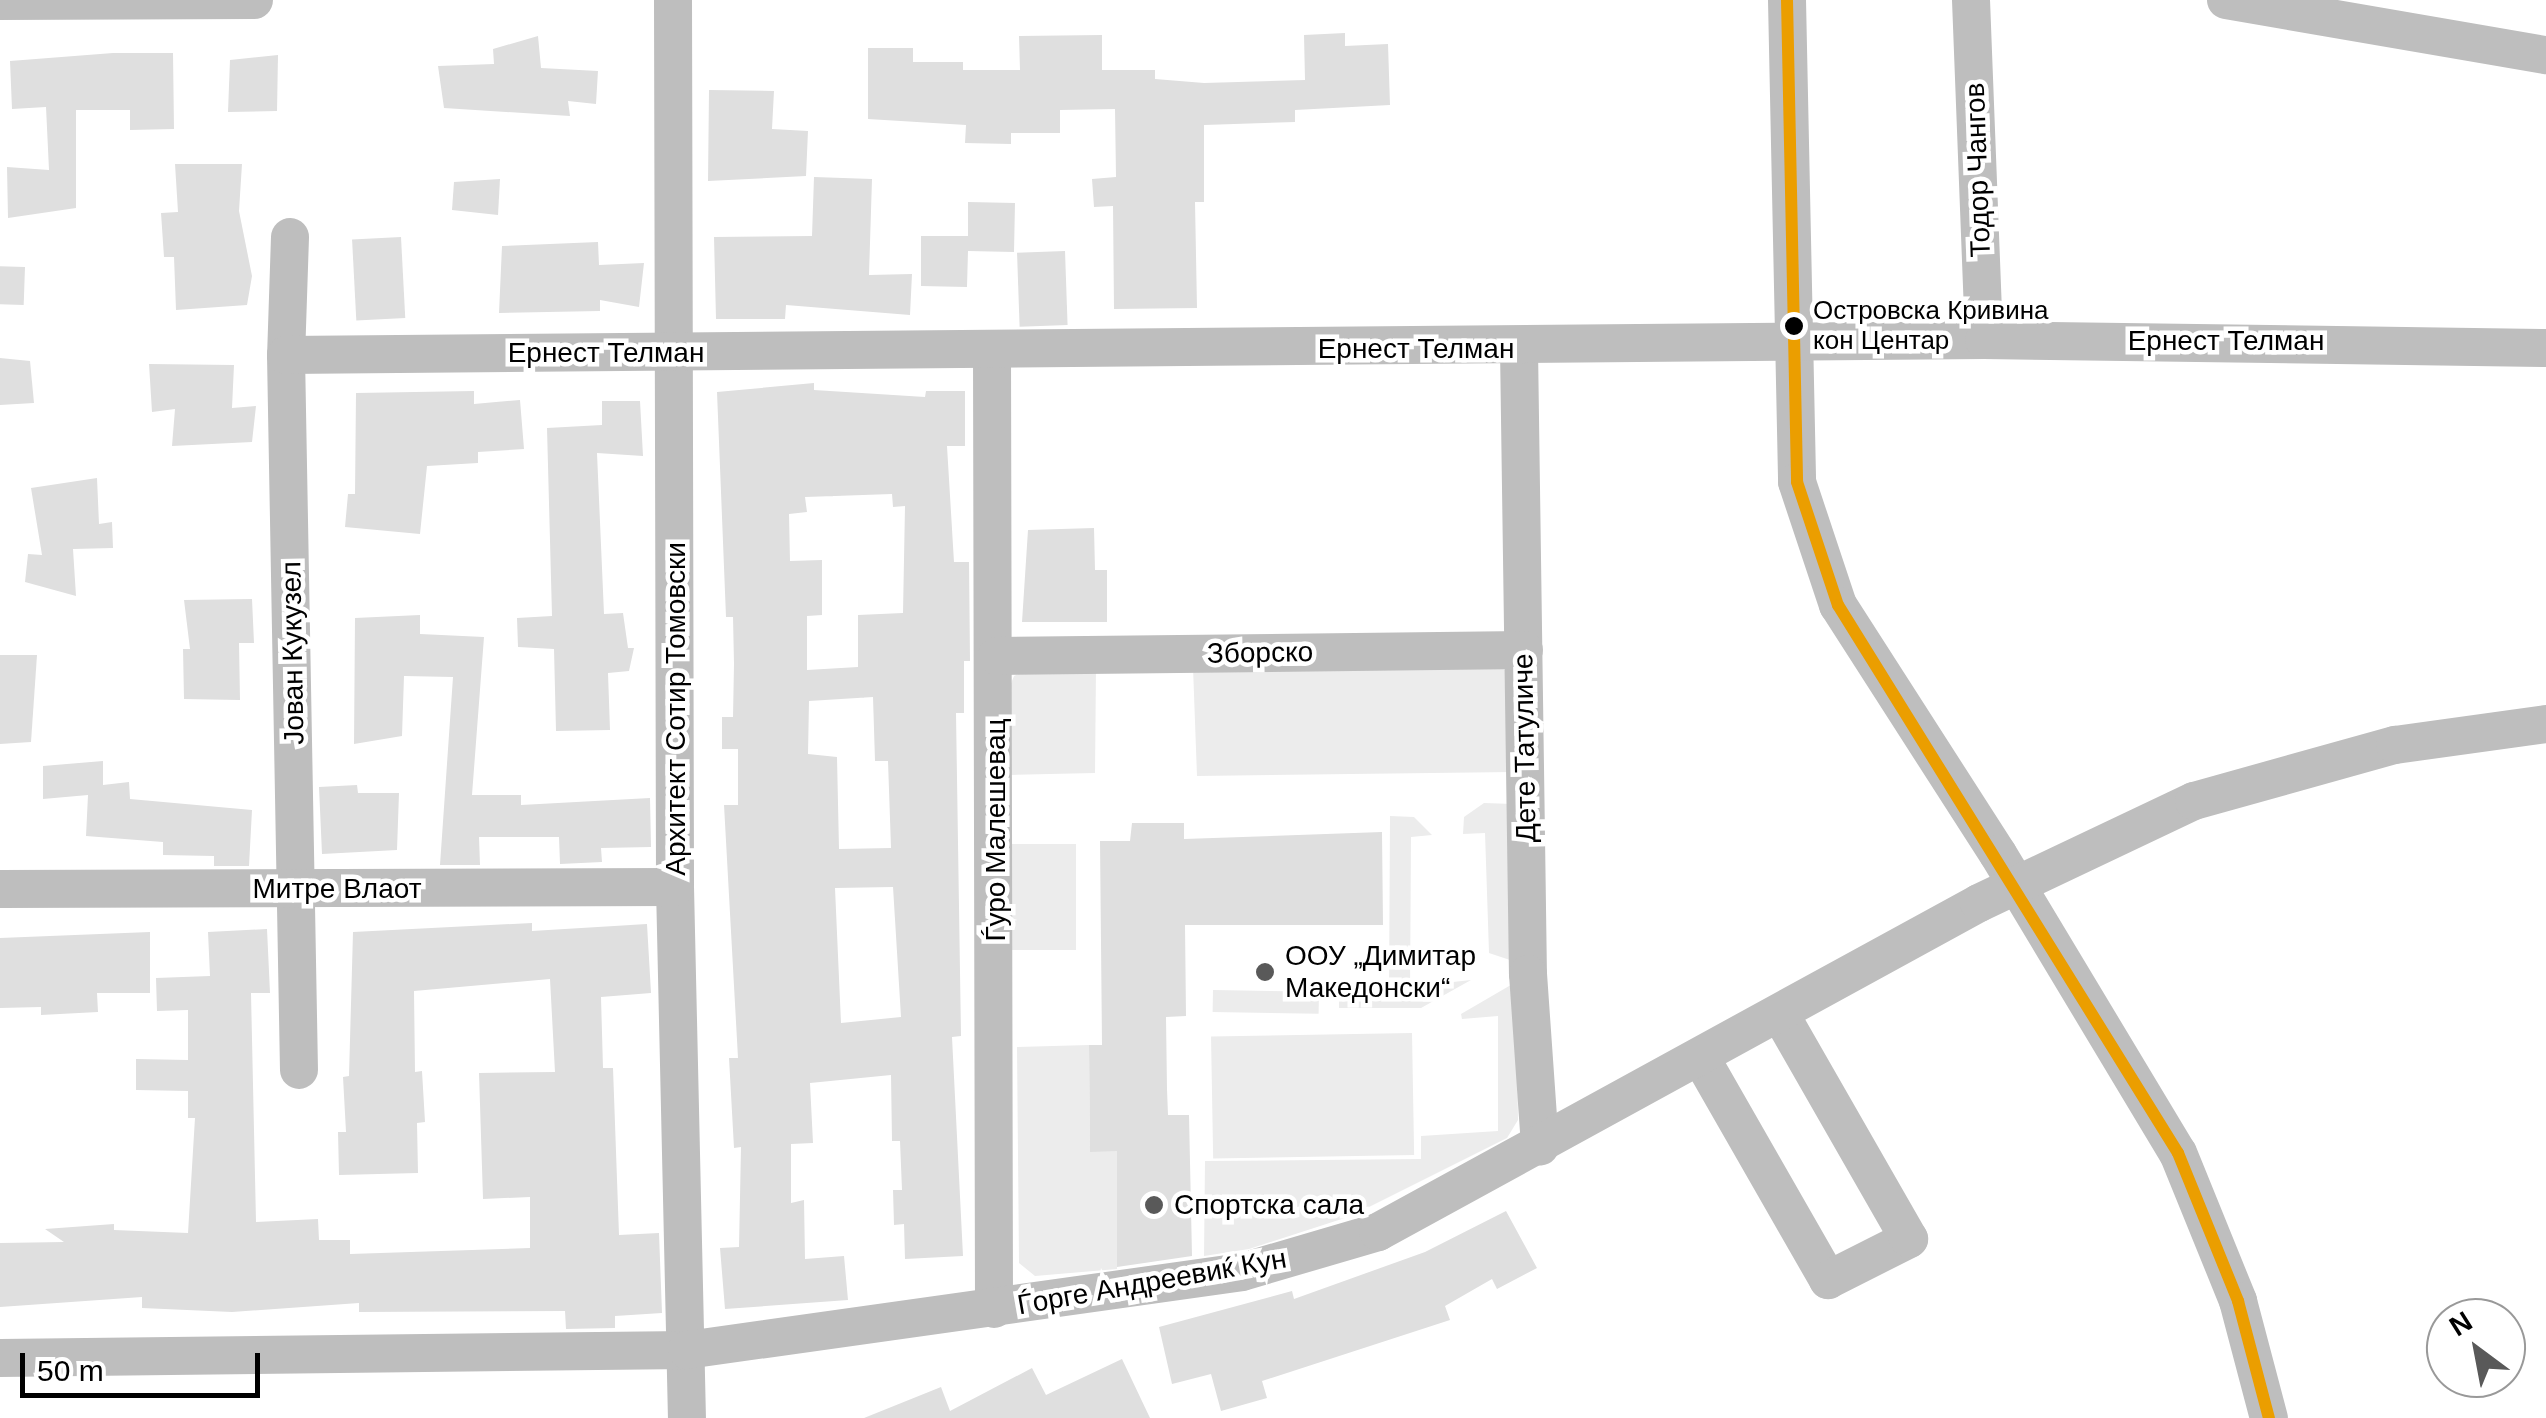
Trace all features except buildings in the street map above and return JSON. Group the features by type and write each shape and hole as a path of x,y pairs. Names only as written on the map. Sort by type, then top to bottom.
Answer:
{"street":[{"path":"0,1 254,0"},
{"name":"Архитект Сотир Томовски","path":"673,0 677,353 675,887 687,1418"},
{"path":"1787,0 1789,342 1797,482 1838,605 2016,883 2178,1153 2238,1301 2269,1418"},
{"name":"Тодор Чангов","path":"1971,0 1984,340"},
{"path":"2226,0 2546,55"},
{"name":"Јован Кукузел","path":"290,237 286,355 298,890 298,1070"},
{"name":"Ернест Телман","path":"286,355 1519,348 1984,340 2546,348"},
{"name":"Дете Татуличе","path":"1519,348 1528,974 1540,1147"},
{"name":"Ѓуро Малешевац","path":"992,351 997,656 994,1309"},
{"name":"Зборско","path":"997,656 1524,650"},
{"name":"Ѓорге Андреевиќ Кун","path":"0,1358 686,1350 1242,1272 1378,1232 1540,1147 2016,883 2194,801 2396,744 2546,724"},
{"name":"Митре Влаот","path":"0,889 675,887"},
{"path":"1701,1058 1828,1280 1909,1239 1780,1014"}],"shaded area":[{"path":"1497,664 1506,671 1513,772 1197,776 1193,667"},
{"path":"1033,667 1096,667 1095,773 1010,775 1006,696 1014,676"},
{"path":"1484,803 1513,804 1516,962 1489,953 1485,833 1463,834 1464,817"},
{"path":"1390,816 1414,817 1432,835 1411,837 1410,992 1435,993 1435,984 1471,980 1421,1008 1339,1008 1339,992 1389,992"},
{"path":"1011,844 1076,844 1076,950 1011,950"},
{"path":"1516,982 1518,1120 1507,1138 1351,1216 1249,1249 1204,1256 1205,1161 1421,1159 1421,1136 1498,1131 1498,1016 1462,1019 1461,1014"},
{"path":"1213,990 1319,992 1319,1014 1213,1012"},
{"path":"1412,1033 1414,1155 1213,1158 1211,1037"},
{"path":"1089,1045 1090,1151 1117,1151 1117,1269 1035,1276 1019,1263 1017,1047"}],"transit line":[{"path":"1787,0 1797,482 1838,605 2178,1153 2238,1301 2269,1418"}],"place":[{"name":"Островска Кривина кон Центар","path":"1794,326"},
{"name":"ООУ „Димитар Македонски“","path":"1265,972"},
{"name":"Спортска сала","path":"1154,1205"}]}
